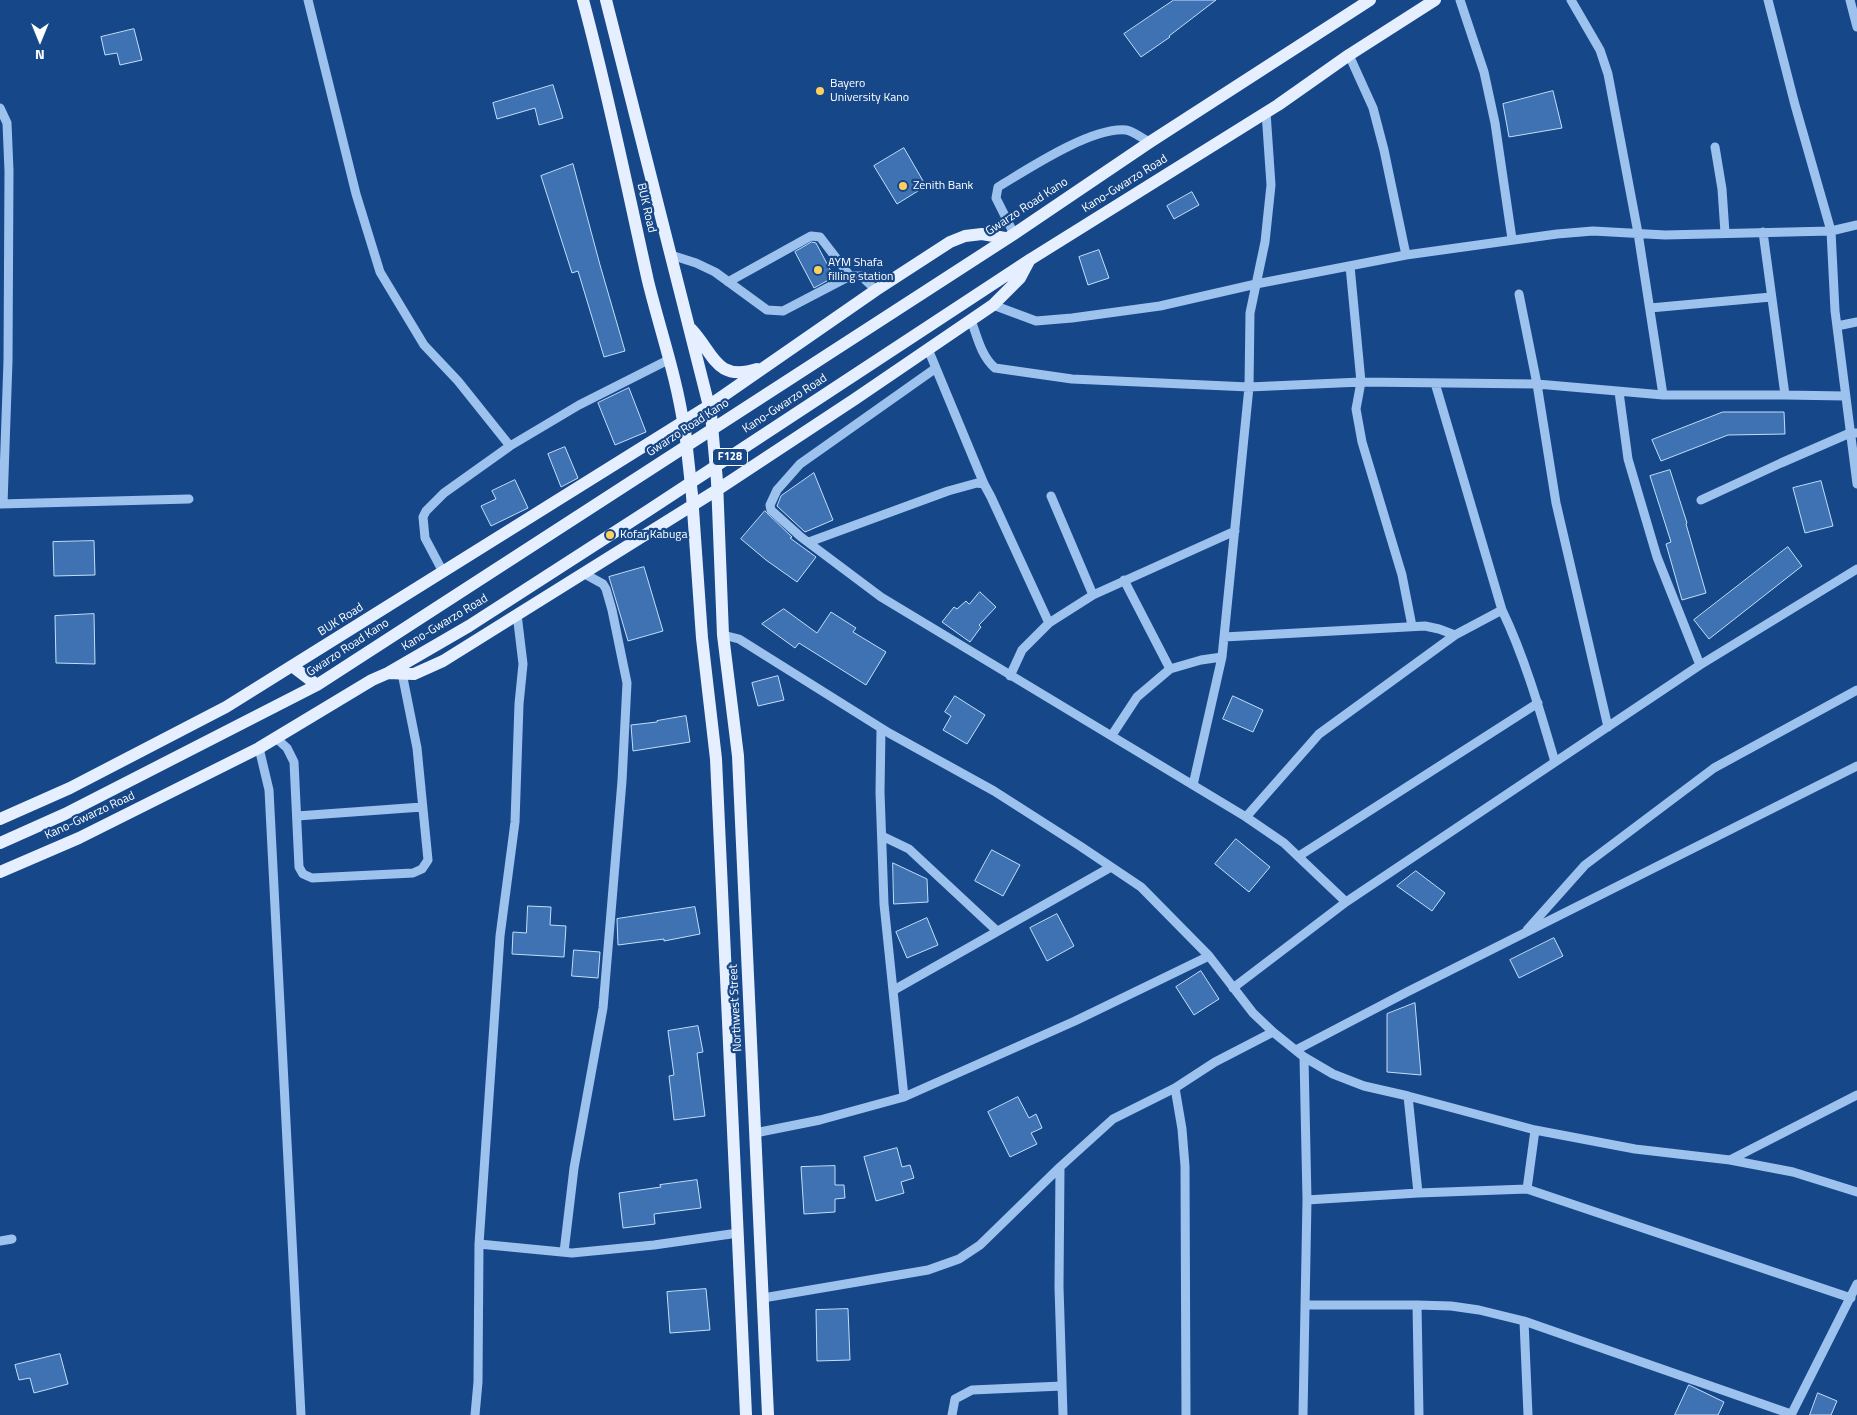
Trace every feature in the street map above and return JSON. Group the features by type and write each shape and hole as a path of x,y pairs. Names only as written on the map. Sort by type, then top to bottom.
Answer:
{"main road":[{"name":"BUK Road","path":"583,0 595,45 649,284 670,359 684,426"},
{"name":"BUK Road","path":"606,0 710,410"},
{"name":"Gwarzo Road Kano","path":"0,843 65,814 317,686 1370,0"},
{"name":"Kano-Gwarzo Road","path":"0,872 79,838 259,748 372,680 388,672 401,669 649,510 1031,259 1266,112 1348,55 1435,0"},
{"name":"BUK Road","path":"0,818 70,788 226,707 593,479 710,410 764,366 950,242 965,236 982,234 1010,236"},
{"path":"401,669 414,674 442,661 583,573 693,499 717,486 928,349 993,305 1020,278 1031,259"},
{"path":"689,327 701,340 718,366 731,373 748,372 764,366"},
{"name":"Northwest Street","path":"710,410 717,486 720,602 738,756 768,1415"},
{"name":"Northwest Street","path":"684,426 693,499 702,638 716,759 746,1415"},
{"path":"292,666 317,686"}],"street":[{"path":"308,0 356,194 380,272 424,344 458,381 510,446"},
{"path":"1460,0 1484,72 1495,124 1512,239"},
{"path":"1571,0 1600,50 1608,74 1638,233 1663,395"},
{"path":"1768,0 1794,105 1831,231 1837,326 1845,396 1854,433 1857,484"},
{"path":"1850,0 1857,27"},
{"path":"1348,55 1373,108 1384,150 1406,255"},
{"path":"0,108 7,124 9,171 8,362 2,504 189,499"},
{"path":"1193,785 1222,657 1249,387 1250,313 1265,242 1271,185 1266,112"},
{"path":"1010,236 996,198 998,187 1059,151 1106,132 1127,130 1150,142"},
{"path":"1715,147 1722,189 1725,233"},
{"path":"993,305 1036,321 1060,320 1160,306 1256,284 1406,255 1512,239 1593,231 1665,235 1831,231 1857,225"},
{"path":"1763,232 1785,394"},
{"path":"728,282 815,235 820,237 850,276"},
{"path":"671,255 696,263 728,282 767,310 783,311 850,276 861,276 876,290"},
{"path":"1350,266 1361,382 1356,409 1362,442 1402,574 1412,626"},
{"path":"1519,294 1537,384 1556,503 1608,727"},
{"path":"1650,308 1771,296"},
{"path":"971,320 982,352 989,363 995,368 1072,379 1249,387 1361,382 1537,384 1663,395 1785,394 1845,396"},
{"path":"1837,326 1857,322"},
{"path":"928,349 984,484 1049,623"},
{"path":"443,572 425,538 423,517 426,511 444,493 510,446 579,405 670,359"},
{"path":"936,368 800,464 777,490 770,505 771,510 809,542 881,597 1246,817 1284,843 1346,902"},
{"path":"1435,383 1502,610 1510,626 1538,703 1555,762"},
{"path":"1619,392 1628,459 1657,557 1700,665"},
{"path":"1701,500 1781,463 1854,433"},
{"path":"809,542 948,491 977,483 984,484"},
{"path":"1051,496 1093,595"},
{"path":"1010,676 1022,650 1049,623 1093,595 1235,531"},
{"path":"1233,988 1346,902 1700,665 1857,569"},
{"path":"564,1252 574,1168 603,1008 622,781 627,683 606,590 603,584 583,573"},
{"path":"1124,580 1170,669"},
{"path":"1246,817 1319,734 1455,636 1502,610"},
{"path":"475,1415 478,1382 479,1244 500,936 515,822 519,704 523,664 517,614"},
{"path":"1224,637 1412,626 1439,628 1455,636"},
{"path":"723,635 739,640 881,729 994,791 1141,887 1209,956 1253,1013 1273,1032 1304,1057 1348,1081 1535,1130 1635,1149 1730,1160 1793,1172 1857,1192"},
{"path":"1112,735 1137,697 1170,669 1201,660 1222,657"},
{"path":"276,738 287,748 294,762 299,867 303,874 312,878 413,874 422,869 428,860 416,748 401,669"},
{"path":"1523,934 1585,865 1714,768 1857,690"},
{"path":"1299,856 1538,703"},
{"path":"881,729 880,792 884,904 904,1097"},
{"path":"259,748 269,790 301,1415"},
{"path":"1296,1050 1406,992 1857,766"},
{"path":"296,816 422,806"},
{"path":"882,836 909,849 997,931"},
{"path":"894,990 1111,867"},
{"path":"755,1133 820,1120 904,1097 1075,1021 1209,956"},
{"path":"763,1298 928,1270 959,1259 980,1245 1060,1167 1113,1119 1175,1088 1216,1062 1273,1032"},
{"path":"1303,1415 1307,1200 1304,1057"},
{"path":"1175,1088 1182,1129 1185,1166 1186,1415"},
{"path":"1730,1160 1857,1095"},
{"path":"1408,1096 1418,1193"},
{"path":"1527,1189 1535,1130"},
{"path":"1060,1167 1059,1287 1063,1415"},
{"path":"1307,1200 1527,1189 1851,1298"},
{"path":"479,1244 572,1253 654,1246 738,1232"},
{"path":"0,1241 12,1239"},
{"path":"1305,1305 1417,1305 1479,1310 1524,1320 1791,1414 1857,1284"},
{"path":"1417,1305 1420,1415"},
{"path":"1524,1320 1528,1415"},
{"path":"952,1415 955,1399 972,1390 1062,1386"}],"building":[{"path":"1174,0 1216,0 1170,37 1141,57 1124,34"},
{"path":"134,29 142,60 120,65 117,53 105,55 101,37"},
{"path":"553,85 563,118 539,125 535,108 497,119 493,103"},
{"path":"1553,91 1562,128 1509,137 1503,104"},
{"path":"904,148 926,186 897,204 874,166"},
{"path":"573,164 625,351 604,357 578,271 572,273 541,176"},
{"path":"1192,192 1199,205 1174,219 1167,206"},
{"path":"812,242 816,243 834,277 814,288 795,252"},
{"path":"1099,250 1109,278 1088,285 1079,257"},
{"path":"629,388 646,432 615,445 598,403"},
{"path":"1723,412 1784,412 1785,434 1728,435 1661,461 1652,440"},
{"path":"565,447 578,478 561,487 548,454"},
{"path":"1670,470 1706,593 1682,600 1666,544 1671,542 1650,476"},
{"path":"814,473 833,520 805,532 777,506 781,496"},
{"path":"515,480 528,508 491,526 481,506 496,499 492,491"},
{"path":"1821,481 1833,526 1805,533 1793,488"},
{"path":"765,511 792,537 790,538 816,557 797,582 741,539"},
{"path":"94,541 95,575 54,576 53,542"},
{"path":"1788,547 1802,566 1709,639 1694,620"},
{"path":"644,567 663,631 628,641 609,577"},
{"path":"980,592 996,607 979,625 981,627 970,642 942,622 954,607 957,609 966,601 969,604"},
{"path":"784,609 817,633 831,612 856,628 853,632 886,652 866,685 799,643 795,648 762,624"},
{"path":"94,614 95,664 56,663 55,616"},
{"path":"778,676 784,700 758,706 752,683"},
{"path":"955,696 985,715 967,744 943,730 951,716 945,712"},
{"path":"1233,696 1263,710 1253,732 1223,719"},
{"path":"686,716 690,742 633,751 631,725"},
{"path":"1236,839 1270,867 1249,892 1215,864"},
{"path":"992,850 1020,865 1003,896 975,881"},
{"path":"893,863 927,879 928,902 894,904"},
{"path":"1416,871 1445,893 1432,911 1397,886"},
{"path":"528,906 551,907 550,925 566,926 564,957 512,954 513,932 526,933"},
{"path":"695,907 700,934 664,941 664,939 618,945 617,919"},
{"path":"1057,914 1074,946 1047,961 1030,928"},
{"path":"927,918 938,945 907,958 896,932"},
{"path":"1554,938 1563,956 1519,978 1510,960"},
{"path":"574,950 600,952 598,978 572,976"},
{"path":"1201,971 1219,999 1194,1015 1176,987"},
{"path":"1415,1003 1421,1075 1387,1072 1387,1014"},
{"path":"698,1026 703,1052 697,1053 705,1116 674,1120 669,1076 674,1075 668,1031"},
{"path":"1018,1097 1029,1118 1036,1114 1042,1128 1031,1133 1037,1144 1010,1157 988,1112"},
{"path":"897,1148 902,1167 910,1165 914,1178 901,1182 904,1193 876,1201 864,1157"},
{"path":"835,1166 835,1185 844,1185 845,1198 835,1199 835,1212 804,1214 801,1167"},
{"path":"697,1180 701,1208 654,1214 655,1224 623,1228 619,1193"},
{"path":"706,1289 710,1330 670,1333 667,1292"},
{"path":"848,1309 850,1360 817,1361 816,1310"},
{"path":"60,1354 68,1384 34,1393 30,1378 19,1380 15,1365"},
{"path":"1689,1385 1724,1402 1718,1415 1675,1415"},
{"path":"1818,1393 1837,1401 1831,1415 1810,1415"}],"place":[{"name":"Bayero University Kano","path":"820,91"},
{"name":"Zenith Bank","path":"903,186"},
{"name":"AYM Shafa filling station","path":"818,270"},
{"name":"Kofar Kabuga","path":"610,535"}]}
